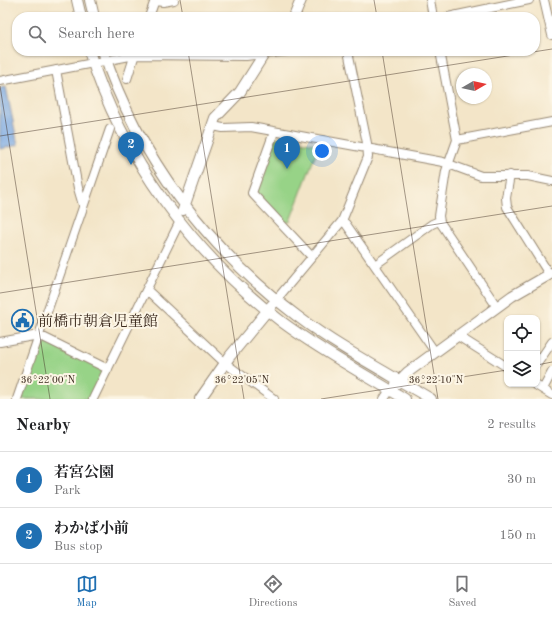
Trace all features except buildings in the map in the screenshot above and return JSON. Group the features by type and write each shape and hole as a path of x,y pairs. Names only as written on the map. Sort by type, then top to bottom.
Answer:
{"street":[{"path":"77,0 80,12"},
{"path":"90,0 93,12"},
{"path":"151,12 155,1 162,2 174,0"},
{"path":"296,12 301,0"},
{"path":"430,0 432,12"},
{"path":"472,12 529,0"},
{"path":"544,0 552,35"},
{"path":"90,56 109,104 132,149 152,182 180,221 216,263 267,311 315,344 405,399"},
{"path":"0,81 93,64 104,56 120,98 159,169 184,205 216,243 276,300 322,334 431,399"},
{"path":"127,79 135,56"},
{"path":"93,399 180,221 184,205 217,115 240,92 263,56"},
{"path":"200,399 225,363 342,221 368,157 368,149 349,56"},
{"path":"441,56 458,140 448,164 439,221 497,308"},
{"path":"56,70 78,188 83,205"},
{"path":"458,140 552,122"},
{"path":"212,126 223,128 252,126 274,132 448,164 481,176 528,176 552,181"},
{"path":"17,399 110,130"},
{"path":"274,132 252,193 312,257"},
{"path":"384,399 399,380 435,352 497,308 550,274 507,207 506,198 510,175"},
{"path":"342,221 346,224 435,352"},
{"path":"375,265 432,224 439,221"},
{"path":"147,290 225,363 274,399"},
{"path":"0,342 39,335 108,369"},
{"path":"458,336 504,365"},
{"path":"540,360 552,342"},
{"path":"543,389 552,372"},
{"path":"539,387 552,395"}],"green space":[{"path":"280,137 315,144 318,148 290,221 287,223 258,195 257,189 275,139"},
{"path":"41,339 105,370 91,399 20,399"}],"water":[{"path":"6,87 18,145 0,149 0,88"}],"place":[{"name":"わかば小前","path":"131,165"},
{"name":"若宮公園","path":"287,169"},
{"name":"前橋市朝倉児童館","path":"23,321"}]}
